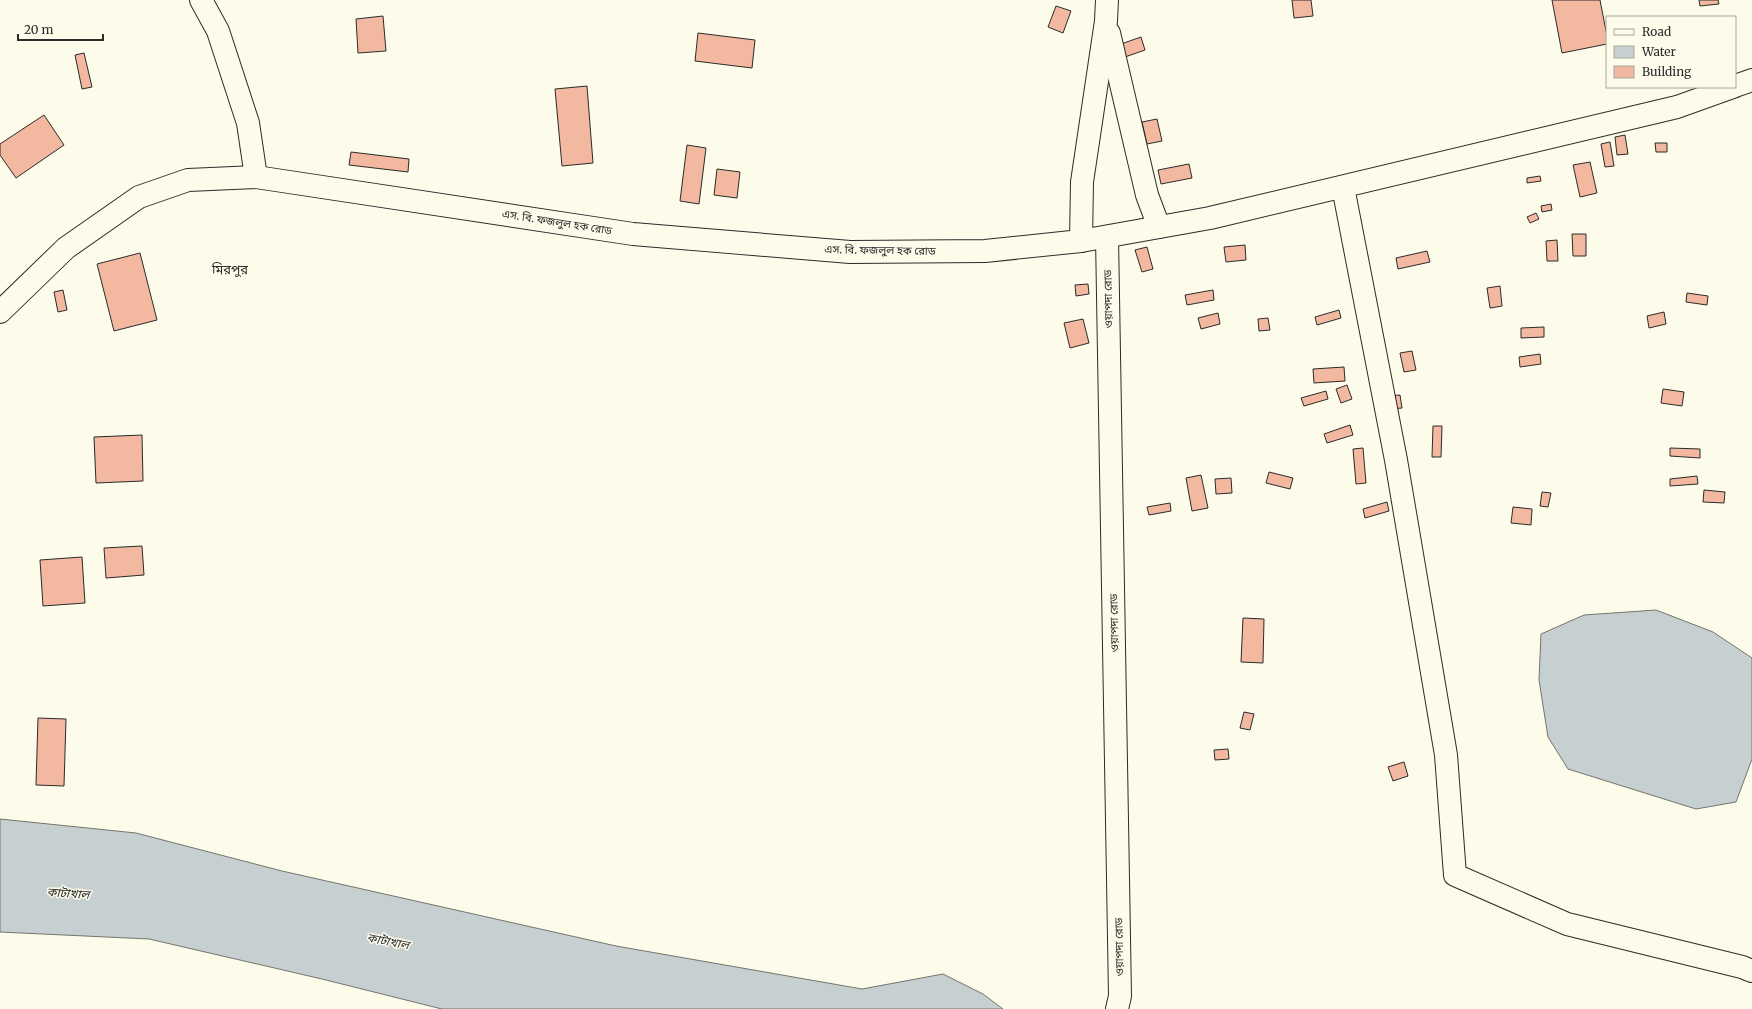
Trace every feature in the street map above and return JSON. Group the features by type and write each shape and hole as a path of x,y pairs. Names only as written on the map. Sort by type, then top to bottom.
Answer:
{"street":[{"path":"202,0 218,30 248,123 256,177"},
{"path":"1106,10 1147,195 1159,227"},
{"path":"1080,241 1082,182 1106,10"},
{"name":"এস. বি. ফজলুল হক রোড","path":"1736,86 1752,80"},
{"name":"এস. বি. ফজলুল হক রোড","path":"0,312 66,248 139,197 188,180 256,177 633,234 850,252 985,251 1080,241 1210,218 1677,107 1731,88"},
{"path":"1343,187 1396,460 1446,755 1455,875 1567,924 1742,967 1752,971"},
{"name":"ওয়াপদা রোড","path":"1107,237 1118,1003"}],"water":[{"path":"1656,610 1713,632 1752,658 1752,759 1736,802 1696,809 1568,769 1548,737 1539,680 1541,634 1584,615"},
{"name":"কাটাখাল","path":"0,819 136,833 282,871 616,946 862,989 943,974 983,994 1003,1009 442,1009 322,979 149,939 0,932"}],"building":[{"path":"1292,0 1311,0 1313,16 1294,18"},
{"path":"1552,0 1600,0 1606,31 1606,44 1562,53"},
{"path":"1699,0 1718,0 1719,4 1700,6"},
{"path":"1056,6 1071,11 1063,33 1048,27"},
{"path":"383,16 386,51 358,53 356,19"},
{"path":"698,33 755,40 752,68 695,61"},
{"path":"1141,37 1145,50 1125,57 1121,44"},
{"path":"84,53 92,87 82,89 75,55"},
{"path":"587,86 593,163 562,166 555,89"},
{"path":"44,115 64,145 16,178 0,155 0,144"},
{"path":"1157,119 1162,141 1147,144 1142,122"},
{"path":"1625,135 1628,154 1617,155 1615,137"},
{"path":"1610,142 1614,166 1605,167 1601,144"},
{"path":"1655,143 1667,143 1667,152 1656,152"},
{"path":"687,145 706,148 699,204 680,201"},
{"path":"351,152 409,159 408,172 349,165"},
{"path":"1590,162 1597,193 1580,197 1573,165"},
{"path":"1189,164 1192,178 1161,184 1158,170"},
{"path":"717,169 740,172 737,198 714,195"},
{"path":"1540,176 1541,181 1527,183 1527,178"},
{"path":"1551,204 1552,210 1542,212 1541,206"},
{"path":"1536,213 1539,219 1530,223 1527,217"},
{"path":"1572,234 1586,234 1586,256 1573,256"},
{"path":"1557,240 1558,261 1547,261 1546,241"},
{"path":"1245,245 1246,260 1226,262 1224,247"},
{"path":"1147,247 1153,269 1142,272 1135,250"},
{"path":"1427,251 1430,262 1398,269 1396,258"},
{"path":"140,253 157,320 114,331 97,264"},
{"path":"1088,284 1089,294 1076,296 1075,285"},
{"path":"1500,286 1502,306 1490,308 1487,288"},
{"path":"63,290 67,310 58,312 54,292"},
{"path":"1213,290 1214,300 1187,305 1185,295"},
{"path":"1687,293 1708,296 1707,305 1686,302"},
{"path":"1339,310 1341,318 1317,325 1315,317"},
{"path":"1664,312 1666,324 1649,328 1647,316"},
{"path":"1218,313 1220,324 1201,329 1198,318"},
{"path":"1268,318 1270,330 1259,331 1258,319"},
{"path":"1083,319 1089,343 1070,348 1064,323"},
{"path":"1544,327 1544,337 1521,338 1521,328"},
{"path":"1412,351 1416,370 1404,372 1400,353"},
{"path":"1540,354 1541,364 1520,367 1519,357"},
{"path":"1344,367 1345,381 1314,383 1313,369"},
{"path":"1347,385 1352,399 1341,403 1336,389"},
{"path":"1663,389 1684,392 1682,406 1661,403"},
{"path":"1326,391 1328,399 1304,406 1301,398"},
{"path":"1400,395 1402,408 1391,409 1389,396"},
{"path":"1350,425 1353,435 1327,443 1324,434"},
{"path":"1433,426 1442,426 1441,457 1432,457"},
{"path":"142,435 143,481 96,483 94,437"},
{"path":"1363,448 1366,483 1356,484 1353,449"},
{"path":"1670,448 1700,449 1700,458 1670,456"},
{"path":"1269,472 1293,478 1290,489 1266,483"},
{"path":"1201,475 1208,508 1192,511 1186,478"},
{"path":"1697,476 1698,484 1670,486 1670,479"},
{"path":"1231,478 1232,493 1216,494 1215,479"},
{"path":"1704,490 1725,492 1724,503 1703,502"},
{"path":"1542,492 1551,493 1548,507 1540,506"},
{"path":"1387,502 1389,511 1365,518 1363,509"},
{"path":"1170,503 1171,511 1149,515 1147,507"},
{"path":"1513,507 1532,509 1531,525 1511,523"},
{"path":"142,546 144,575 106,578 104,548"},
{"path":"82,557 85,603 43,606 40,560"},
{"path":"1243,618 1264,619 1263,663 1241,662"},
{"path":"1244,712 1254,714 1250,730 1240,728"},
{"path":"38,718 66,719 64,786 36,785"},
{"path":"1228,749 1229,759 1215,760 1214,750"},
{"path":"1404,762 1408,776 1393,781 1388,767"}],"district":[{"name":"মিরপুর","path":"230,269"}]}
